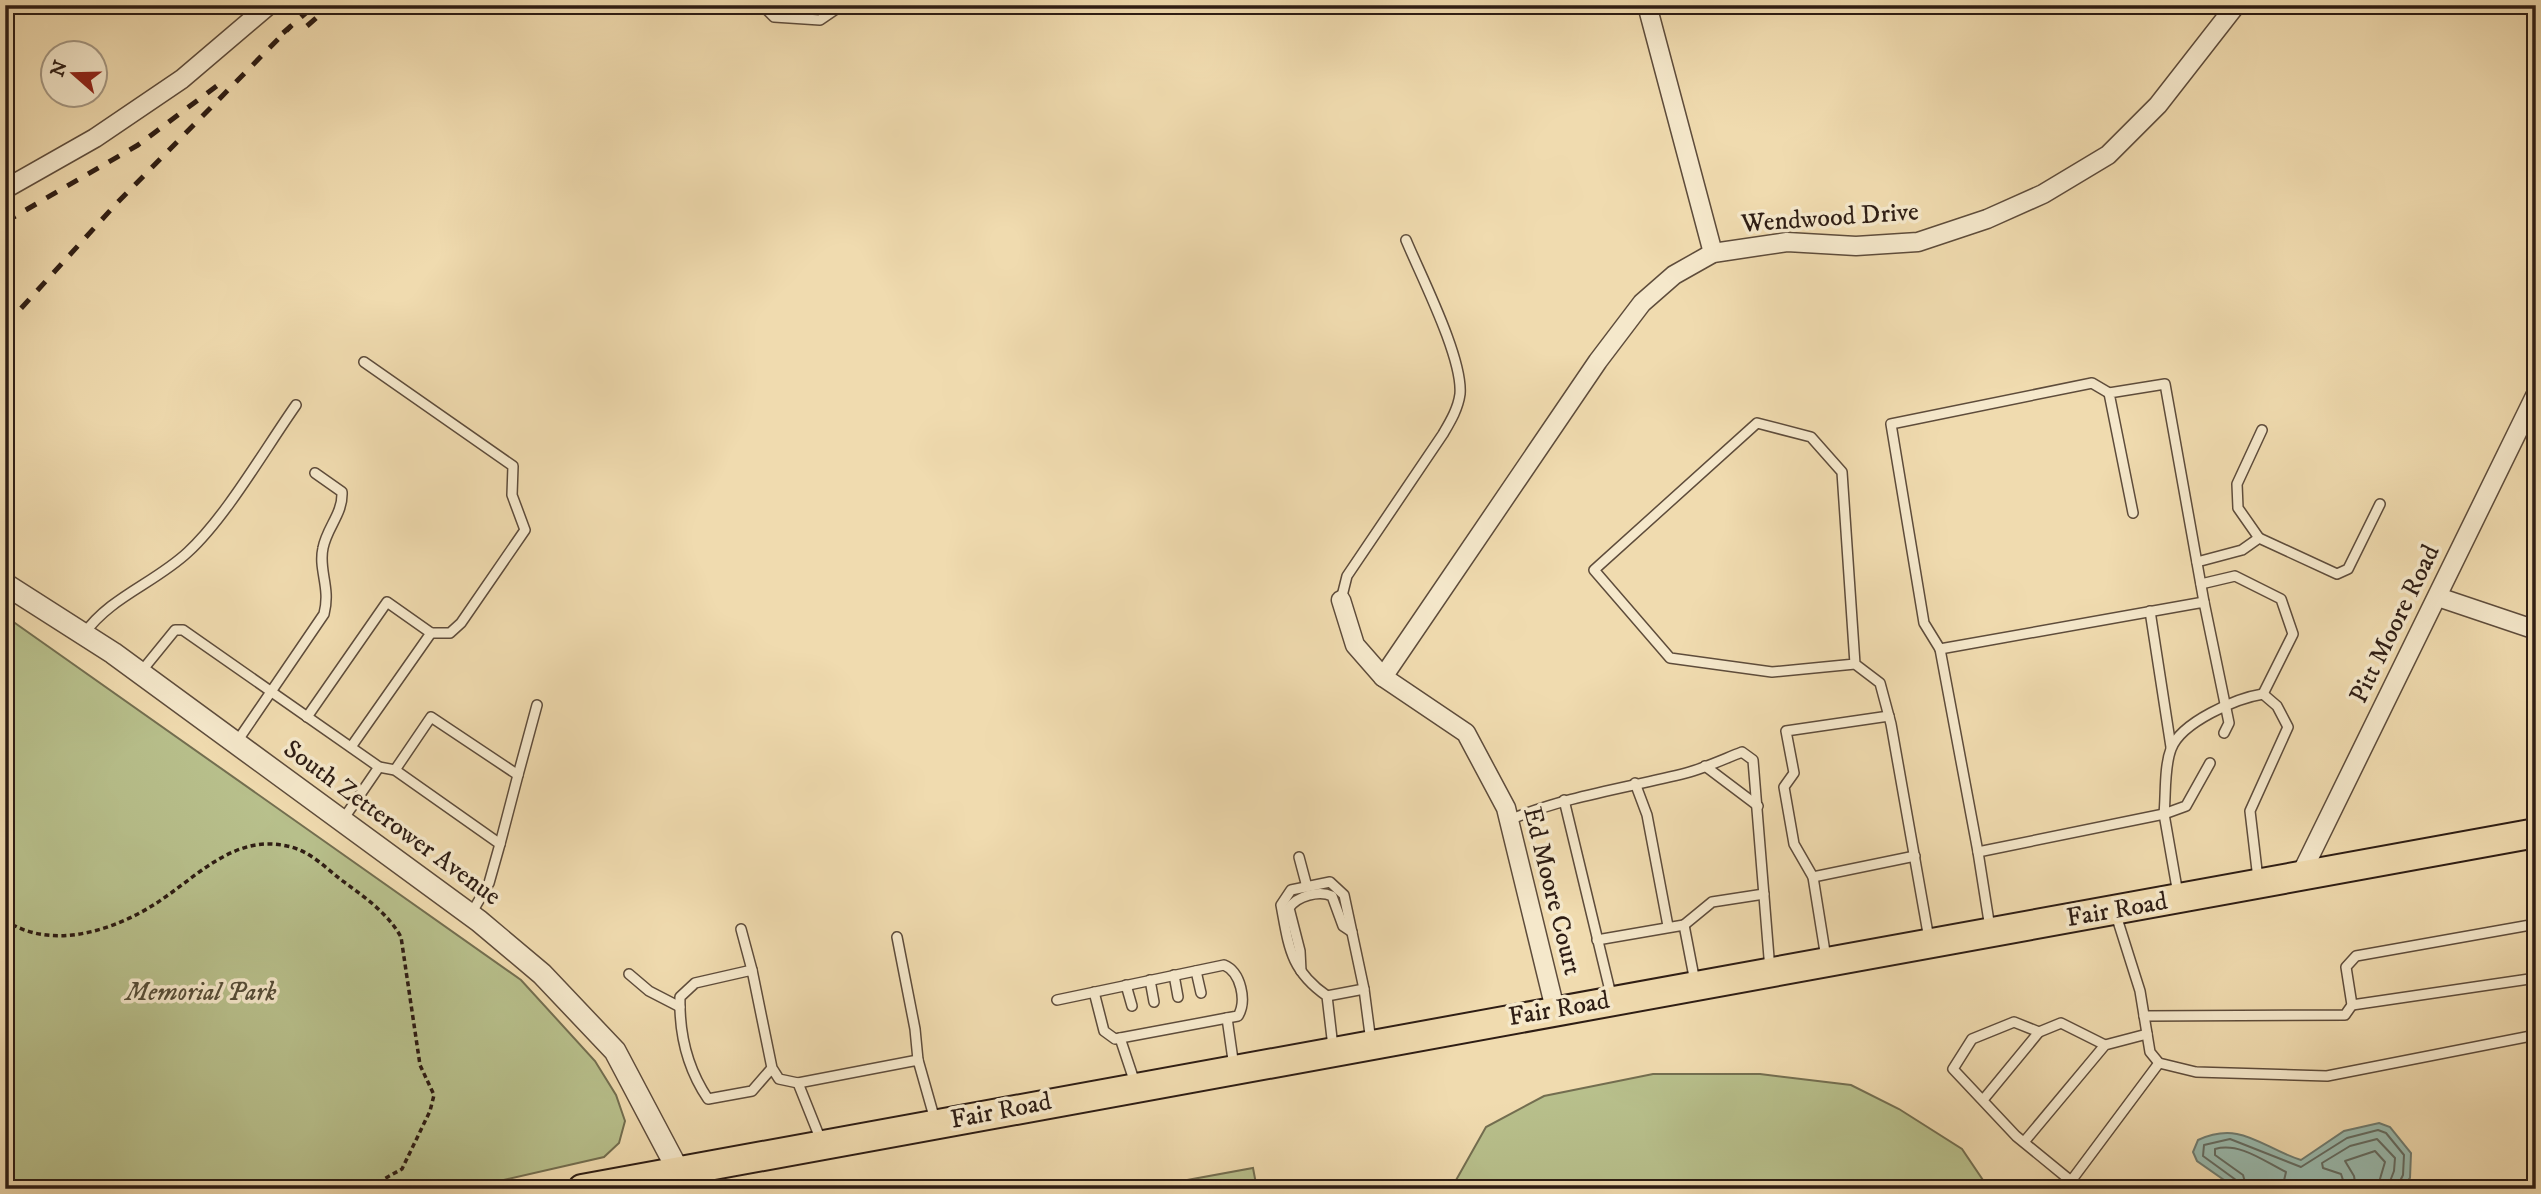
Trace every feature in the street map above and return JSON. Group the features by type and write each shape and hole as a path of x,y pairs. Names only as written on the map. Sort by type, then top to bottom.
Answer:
{"main road":[{"name":"Fair Road","path":"582,1189 683,1180 822,1145 936,1123 2536,833"}],"street":[{"path":"5,189 95,138 181,79 269,5"},
{"path":"1647,5 1713,253"},
{"name":"Wendwood Drive","path":"1384,677 1598,361 1642,303 1674,275 1713,253 1787,242 1856,246 1918,242 1987,219 2043,194 2108,155 2158,105 2236,5"},
{"name":"Pitt Moore Road","path":"2300,877 2536,394"},
{"name":"South Zetterower Avenue","path":"5,584 140,673 470,915 542,974 615,1051 683,1180"},
{"path":"2438,597 2536,630"},
{"name":"Ed Moore Court","path":"1340,600 1355,645 1384,677 1466,733 1506,808 1555,1009"}],"lane":[{"path":"762,5 774,18 820,20 842,5"},
{"path":"1246,5 1269,9 1280,5"},
{"path":"1340,600 1347,576 1443,434 1460,394 1451,351 1406,240"},
{"path":"307,717 387,602 431,632 450,634 461,623 525,530 512,495 513,466 364,362"},
{"path":"1991,933 1979,852 1940,649 1924,623 1891,424 2092,383 2109,393 2165,384 2204,602 2229,723 2224,733"},
{"path":"2109,393 2133,513"},
{"path":"83,634 102,611 188,552 210,528 296,405"},
{"path":"1855,664 1842,472 1811,437 1757,423 1594,570 1670,658 1772,672 1855,664 1881,682 1930,944"},
{"path":"2262,430 2237,484 2238,508 2259,538 2337,574 2348,569 2381,504"},
{"path":"236,743 324,614 329,596 322,552 328,528 343,508 342,492 315,473"},
{"path":"2197,562 2242,550 2259,538"},
{"path":"2171,747 2202,717 2263,694 2292,634 2281,599 2235,576 2201,584"},
{"path":"1940,649 2204,602"},
{"path":"2150,611 2171,747 2164,814 2179,898"},
{"path":"140,673 169,636 175,630 183,630 379,767 395,770 500,844"},
{"path":"351,747 431,632"},
{"path":"2259,884 2250,811 2288,727 2277,706 2263,694"},
{"path":"470,915 489,883 537,705"},
{"path":"1827,962 1813,877 1794,844 1784,787 1794,773 1786,732 1889,716"},
{"path":"395,770 431,717 519,775"},
{"path":"1509,820 1564,800 1705,766 1742,752 1753,760 1770,972"},
{"path":"1979,852 2164,814 2186,806 2210,763"},
{"path":"1705,766 1758,806"},
{"path":"342,821 379,767"},
{"path":"1635,783 1647,816 1668,926"},
{"path":"1564,800 1612,999"},
{"path":"1813,877 1915,856"},
{"path":"1299,857 1307,887"},
{"path":"1364,989 1327,996 1308,983 1291,958 1281,905 1291,890 1330,882 1343,895 1364,989 1372,1044"},
{"path":"1301,973 1300,951 1289,908 1294,901 1324,892 1332,896 1343,926 1352,932"},
{"path":"1597,940 1684,925 1712,902 1764,894"},
{"path":"2115,910 2140,991 2150,1052 2158,1063 2196,1072 2327,1076 2536,1035"},
{"path":"1684,925 1695,984"},
{"path":"2144,1016 2345,1016 2352,1005 2346,967 2356,956 2536,925"},
{"path":"741,929 772,1068 779,1079 798,1083 918,1060"},
{"path":"897,936 915,1028 918,1060 936,1123"},
{"path":"1057,1000 1126,985 1224,965 1233,968 1242,1001 1238,1016 1209,1017 1135,1031 1120,1038 1108,1037 1104,1031 1094,992"},
{"path":"752,970 695,983 680,997 679,1029 697,1083 708,1099 752,1091 772,1068"},
{"path":"1196,971 1201,993"},
{"path":"629,974 649,991 680,1007"},
{"path":"1174,975 1178,997"},
{"path":"2352,1005 2536,978"},
{"path":"1150,980 1154,1002"},
{"path":"1126,985 1132,1006"},
{"path":"1327,996 1334,1050"},
{"path":"1227,1018 1234,1069"},
{"path":"2039,1032 2014,1022 1972,1039 1953,1069 2024,1142 2071,1181 2158,1063"},
{"path":"1983,1100 2039,1032 2061,1023 2105,1045"},
{"path":"2024,1142 2105,1045 2147,1034"},
{"path":"1120,1038 1136,1086"},
{"path":"798,1083 822,1145"}],"path":[{"path":"5,920 37,933 62,936 92,932 154,904 215,860 241,849 265,844 288,846 311,855 392,921 401,937 420,1065 434,1095 430,1111 401,1169 384,1179 377,1189"}],"green space":[{"name":"Memorial Park","path":"5,616 521,980 595,1061 616,1095 625,1121 619,1143 604,1157 495,1182 431,1189 5,1189"},
{"path":"1653,1074 1760,1074 1851,1085 1899,1109 1962,1149 1989,1189 1451,1189 1486,1127 1544,1096"},
{"path":"1253,1168 1257,1189 1138,1189"}],"water":[{"path":"2379,1123 2390,1127 2411,1153 2410,1178 2401,1189 2343,1189 2317,1184 2293,1189 2237,1189 2197,1161 2193,1152 2198,1140 2227,1133 2251,1138 2301,1160 2344,1131"}],"railway":[{"path":"283,33 315,5"},
{"path":"307,26 331,5"},
{"path":"5,326 117,203 291,26"},
{"path":"5,222 138,145 226,79"}]}
